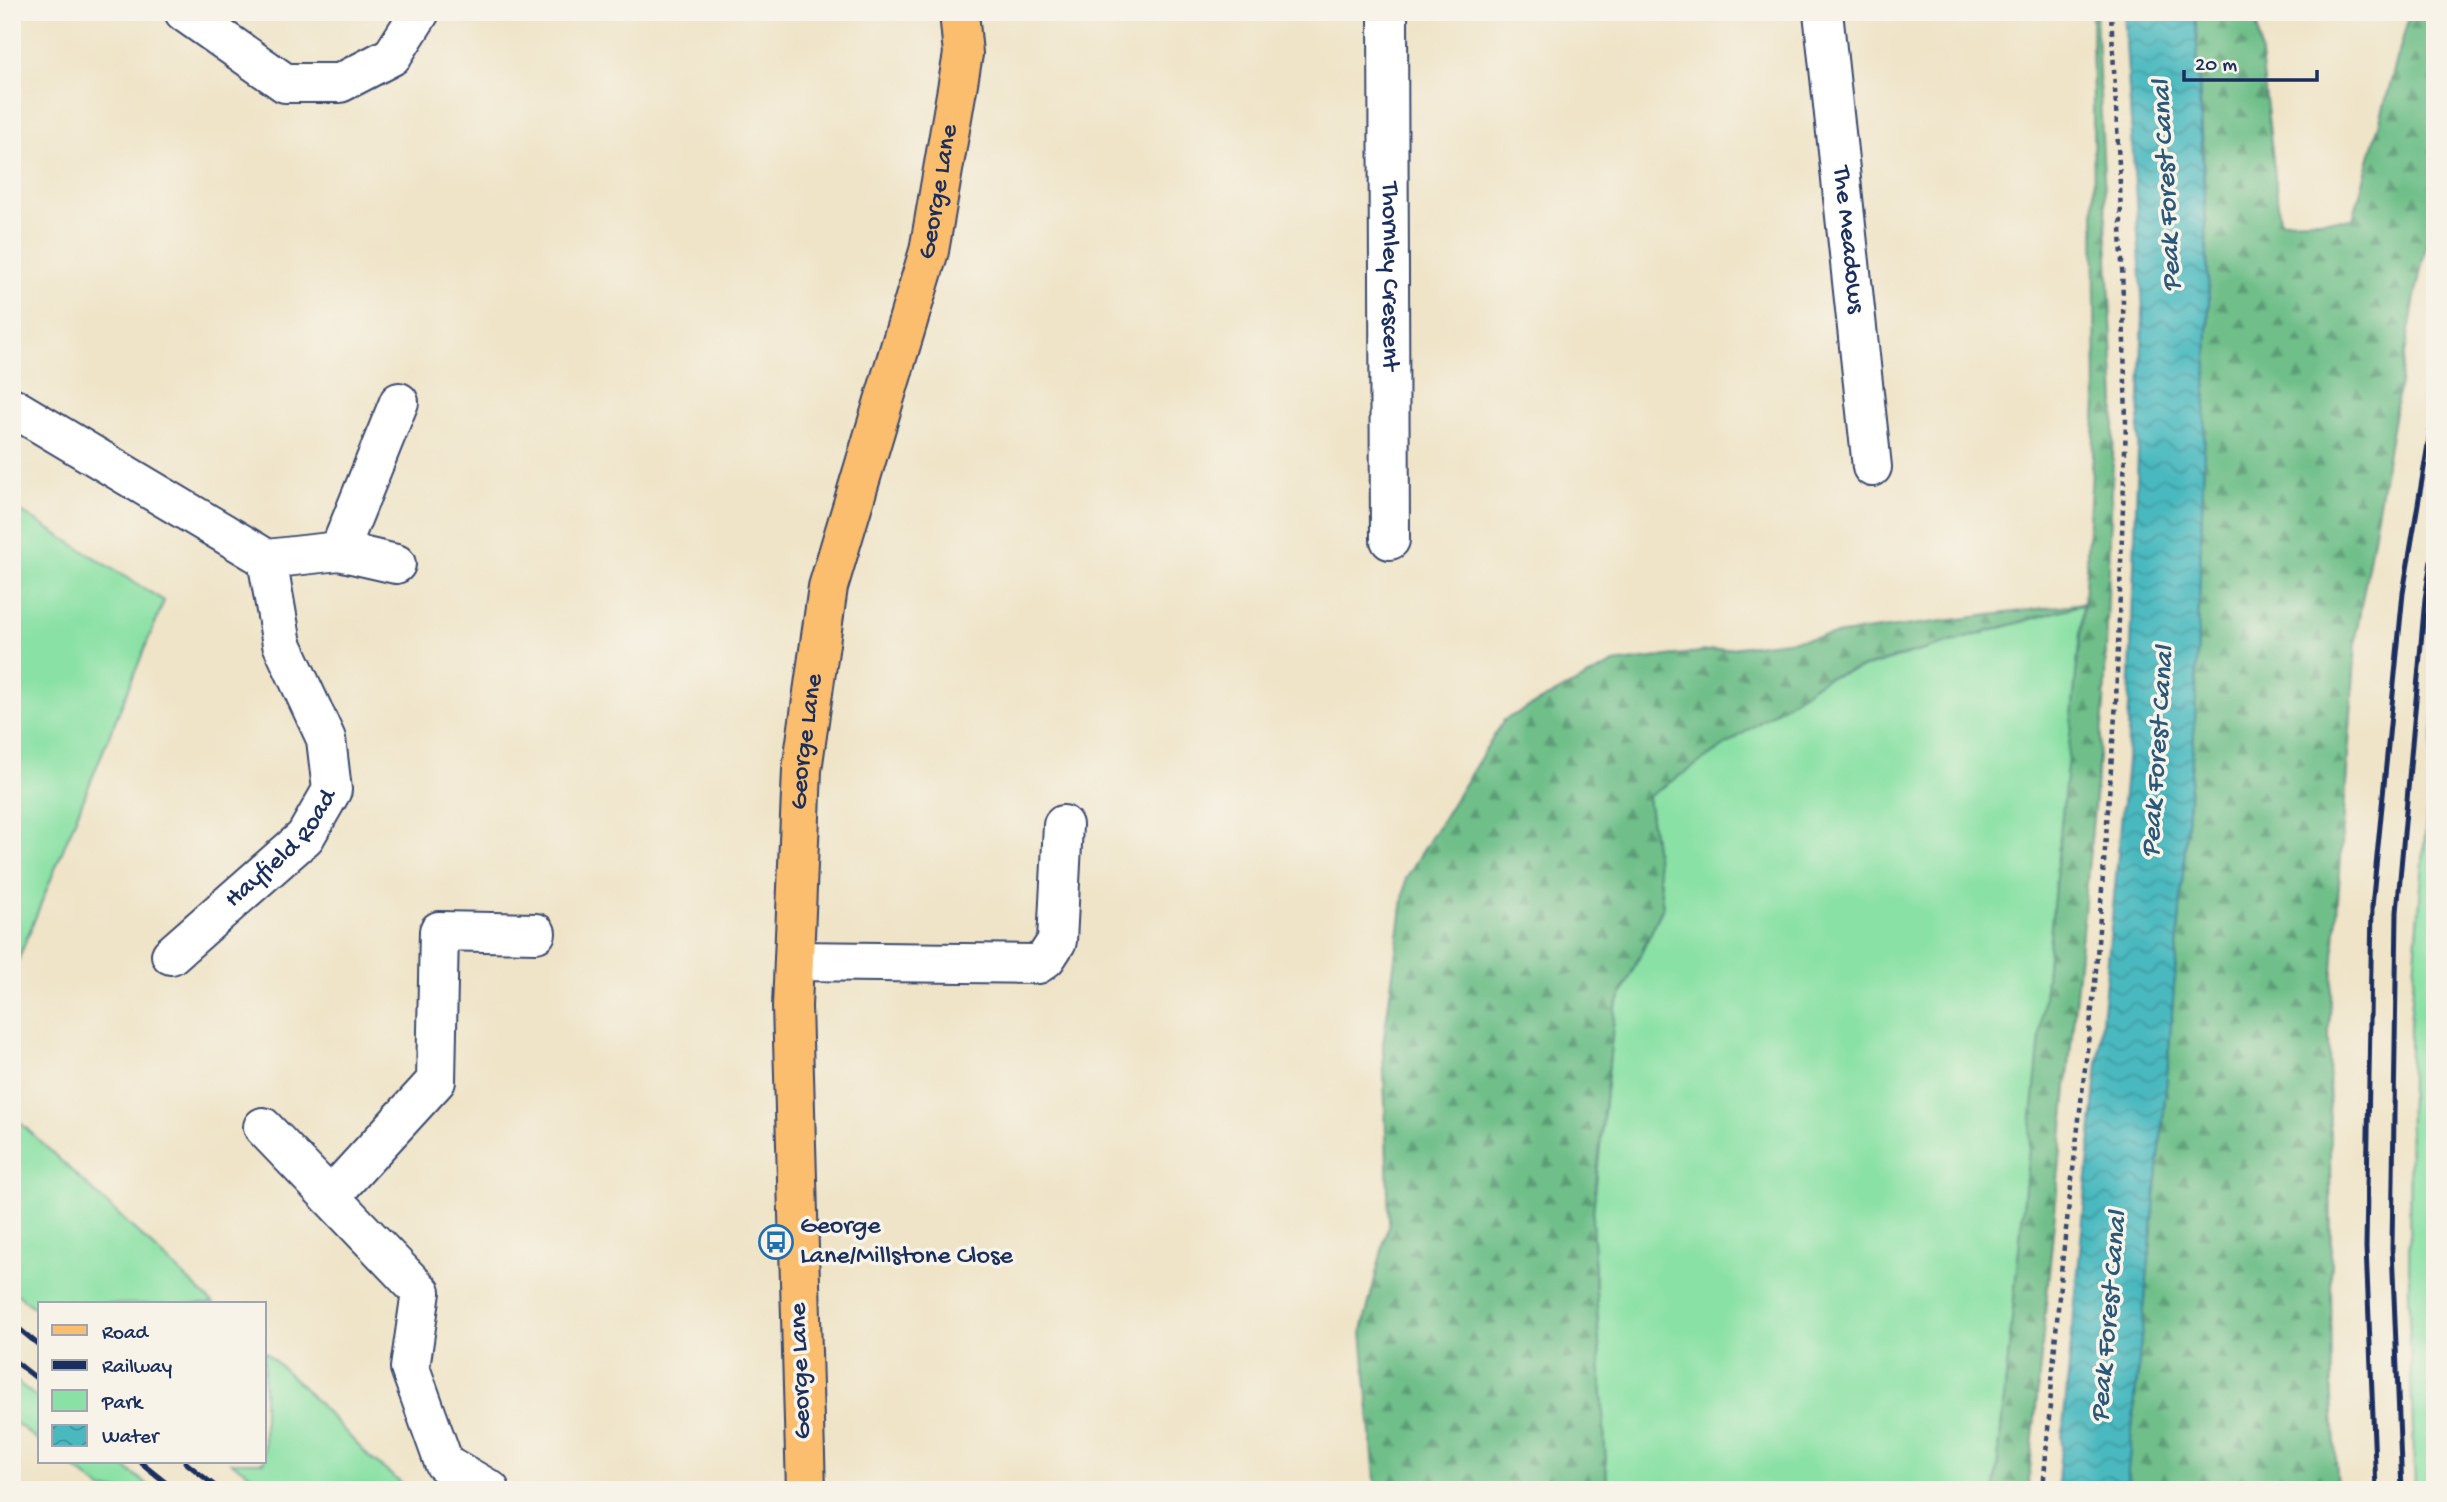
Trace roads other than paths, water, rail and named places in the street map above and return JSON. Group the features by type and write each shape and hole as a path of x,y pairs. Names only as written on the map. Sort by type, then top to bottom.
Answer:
{"main road":[{"name":"George Lane","path":"806,1490 792,1006 802,770 828,587 929,251 963,54 959,12"}],"street":[{"path":"184,12 285,83 340,83 392,56 420,12"},
{"name":"Thornley Crescent","path":"1388,12 1390,540"},
{"name":"The Meadows","path":"1823,12 1872,467"},
{"path":"339,551 399,402"},
{"path":"12,407 267,559 339,551 396,564"},
{"name":"Hayfield Road","path":"171,955 305,837 332,789 326,739 282,643 267,559"},
{"path":"794,961 1038,964 1046,958 1057,941 1063,825"},
{"path":"330,1197 436,1081 439,931 536,933"},
{"path":"263,1127 421,1292 410,1368 444,1463 490,1490"}],"water":[{"name":"Peak Forest Canal","path":"2124,12 2195,12 2209,301 2195,721 2166,1088 2126,1490 2057,1490 2127,761 2143,312"}],"railway":[{"path":"2376,1490 2366,1247 2372,907 2403,593 2435,403"},
{"path":"2402,1490 2392,1248 2397,912 2425,599 2435,536"},
{"path":"12,1323 38,1344"},
{"path":"12,1359 38,1379"},
{"path":"142,1464 175,1490"},
{"path":"188,1464 220,1490"}],"place":[{"name":"George Lane/Millstone Close","path":"776,1242"}]}
